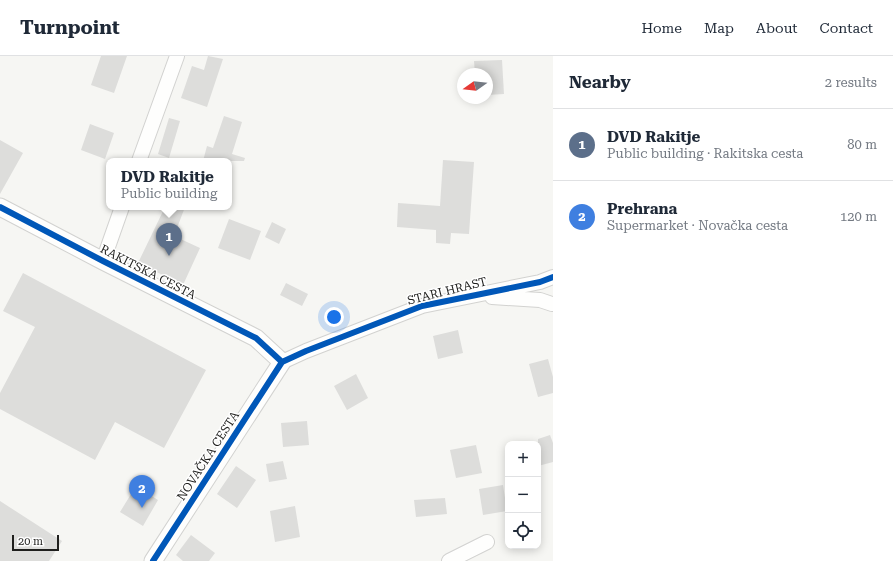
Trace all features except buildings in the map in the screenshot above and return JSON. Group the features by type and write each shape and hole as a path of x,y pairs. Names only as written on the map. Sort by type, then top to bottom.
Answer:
{"street":[{"path":"140,158 177,56"},
{"name":"RAKITSKA CESTA","path":"0,207 102,262 256,338 282,362"},
{"path":"102,262 121,210"},
{"name":"STARI HRAST","path":"282,362 422,306 540,282 553,277"},
{"path":"553,280 549,289 553,305"},
{"name":"STARI HRAST","path":"464,297 504,296 540,300 553,305"},
{"name":"NOVAČKA CESTA","path":"153,561 282,362"},
{"path":"449,561 487,542"}],"cycle path":[{"path":"0,207 256,338 282,362"},
{"path":"282,362 306,351 422,306 540,282 553,277"},
{"path":"153,561 282,362"}],"place":[{"name":"DVD Rakitje","path":"169,256"},
{"name":"Prehrana","path":"142,508"}]}
